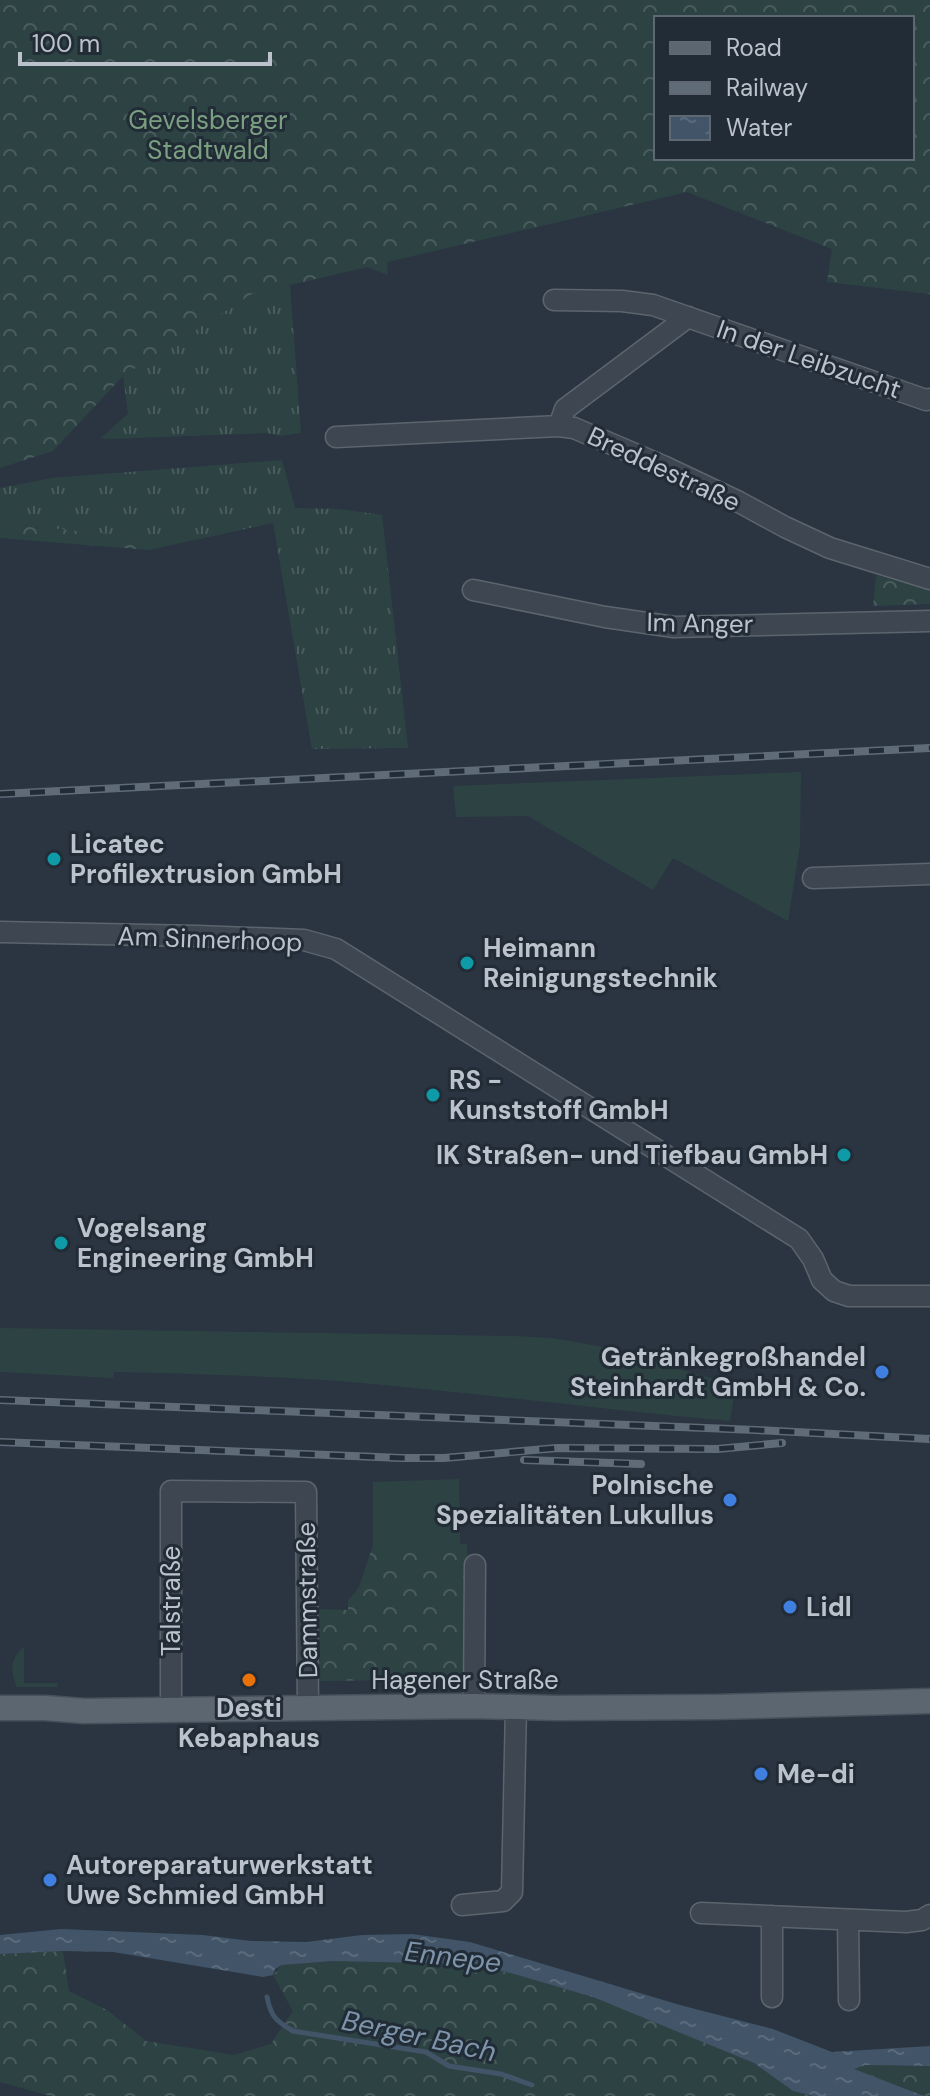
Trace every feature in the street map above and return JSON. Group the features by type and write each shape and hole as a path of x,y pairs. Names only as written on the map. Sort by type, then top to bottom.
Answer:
{"main road":[{"name":"Hagener Straße","path":"0,1708 171,1711 474,1706 715,1707 930,1701"}],"street":[{"name":"In der Leibzucht","path":"554,300 622,301 653,305 930,399"},
{"name":"In der Leibzucht","path":"559,426 565,409 688,317"},
{"name":"Breddestraße","path":"336,437 559,426 574,428 639,455 830,548 930,579"},
{"name":"Im Anger","path":"473,590 605,617 674,627 930,621"},
{"path":"813,878 930,874"},
{"name":"Am Sinnerhoop","path":"0,932 304,940 336,949 799,1239 813,1259 822,1280 834,1291 849,1296 930,1296"},
{"name":"Talstraße","path":"171,1711 171,1491 306,1492"},
{"name":"Dammstraße","path":"306,1492 308,1709"},
{"path":"474,1706 475,1565"},
{"path":"462,1905 503,1901 512,1892 516,1707"},
{"path":"701,1913 906,1922 922,1920 930,1915"},
{"path":"772,1916 772,1997"},
{"path":"848,1920 849,2000"}],"green space":[{"name":"Gevelsberger Stadtwald","path":"0,0 930,0 930,294 827,282 832,249 687,192 387,262 388,275 367,267 252,294 123,376 53,451 0,468"},
{"path":"290,285 301,433 279,436 267,433 101,438 128,414 123,376 252,294"},
{"path":"282,460 295,508 339,509 382,515 408,748 312,749 273,523 148,550 147,538 0,523 0,488 52,478"},
{"path":"0,523 147,538 148,550 0,538"},
{"path":"876,575 930,591 930,604 873,606"},
{"path":"801,772 800,845 788,921 673,858 653,890 528,816 456,817 453,786"},
{"path":"0,1328 552,1338 598,1346 736,1385 730,1421 331,1381 114,1372 113,1378 0,1372"},
{"path":"459,1479 460,1545 373,1545 373,1482"},
{"path":"467,1544 467,1679 319,1681 314,1609 348,1610 348,1601 359,1587 373,1545"},
{"path":"24,1647 24,1683 58,1683 57,1687 17,1687 13,1666 16,1656"},
{"path":"63,1951 69,1991 107,2010 146,2041 234,2055 271,2044 293,2011 273,1975 282,1965 333,1961 472,1964 593,1997 754,2063 793,2091 813,2096 50,2096 0,2082 0,1954"},
{"path":"865,2065 930,2066 930,2096 853,2069"}],"water":[{"name":"Ennepe","path":"61,1929 306,1942 362,1935 412,1934 470,1942 680,2005 773,2029 832,2052 930,2046 930,2066 865,2065 854,2069 924,2096 813,2096 793,2091 754,2063 593,1997 472,1964 333,1961 282,1965 275,1969 273,1975 263,1977 113,1952 0,1954 0,1935"}],"waterway":[{"name":"Berger Bach","path":"267,1997 275,2018 293,2031 426,2052 449,2066 501,2074 532,2085"}],"railway":[{"path":"0,794 930,748"},
{"path":"0,1400 930,1439"},
{"path":"0,1442 402,1458 444,1458 557,1448 717,1449 782,1443"},
{"path":"524,1460 641,1464"}],"place":[{"name":"Licatec Profilextrusion GmbH","path":"54,859"},
{"name":"Heimann Reinigungstechnik","path":"467,963"},
{"name":"RS - Kunststoff GmbH","path":"433,1095"},
{"name":"IK Straßen- und Tiefbau GmbH","path":"844,1155"},
{"name":"Vogelsang Engineering GmbH","path":"61,1243"},
{"name":"Getränkegroßhandel Steinhardt GmbH & Co.","path":"882,1372"},
{"name":"Polnische Spezialitäten Lukullus","path":"730,1500"},
{"name":"Lidl","path":"790,1607"},
{"name":"Desti Kebaphaus","path":"249,1680"},
{"name":"Me-di","path":"761,1774"},
{"name":"Autoreparaturwerkstatt Uwe Schmied GmbH","path":"50,1880"}]}
